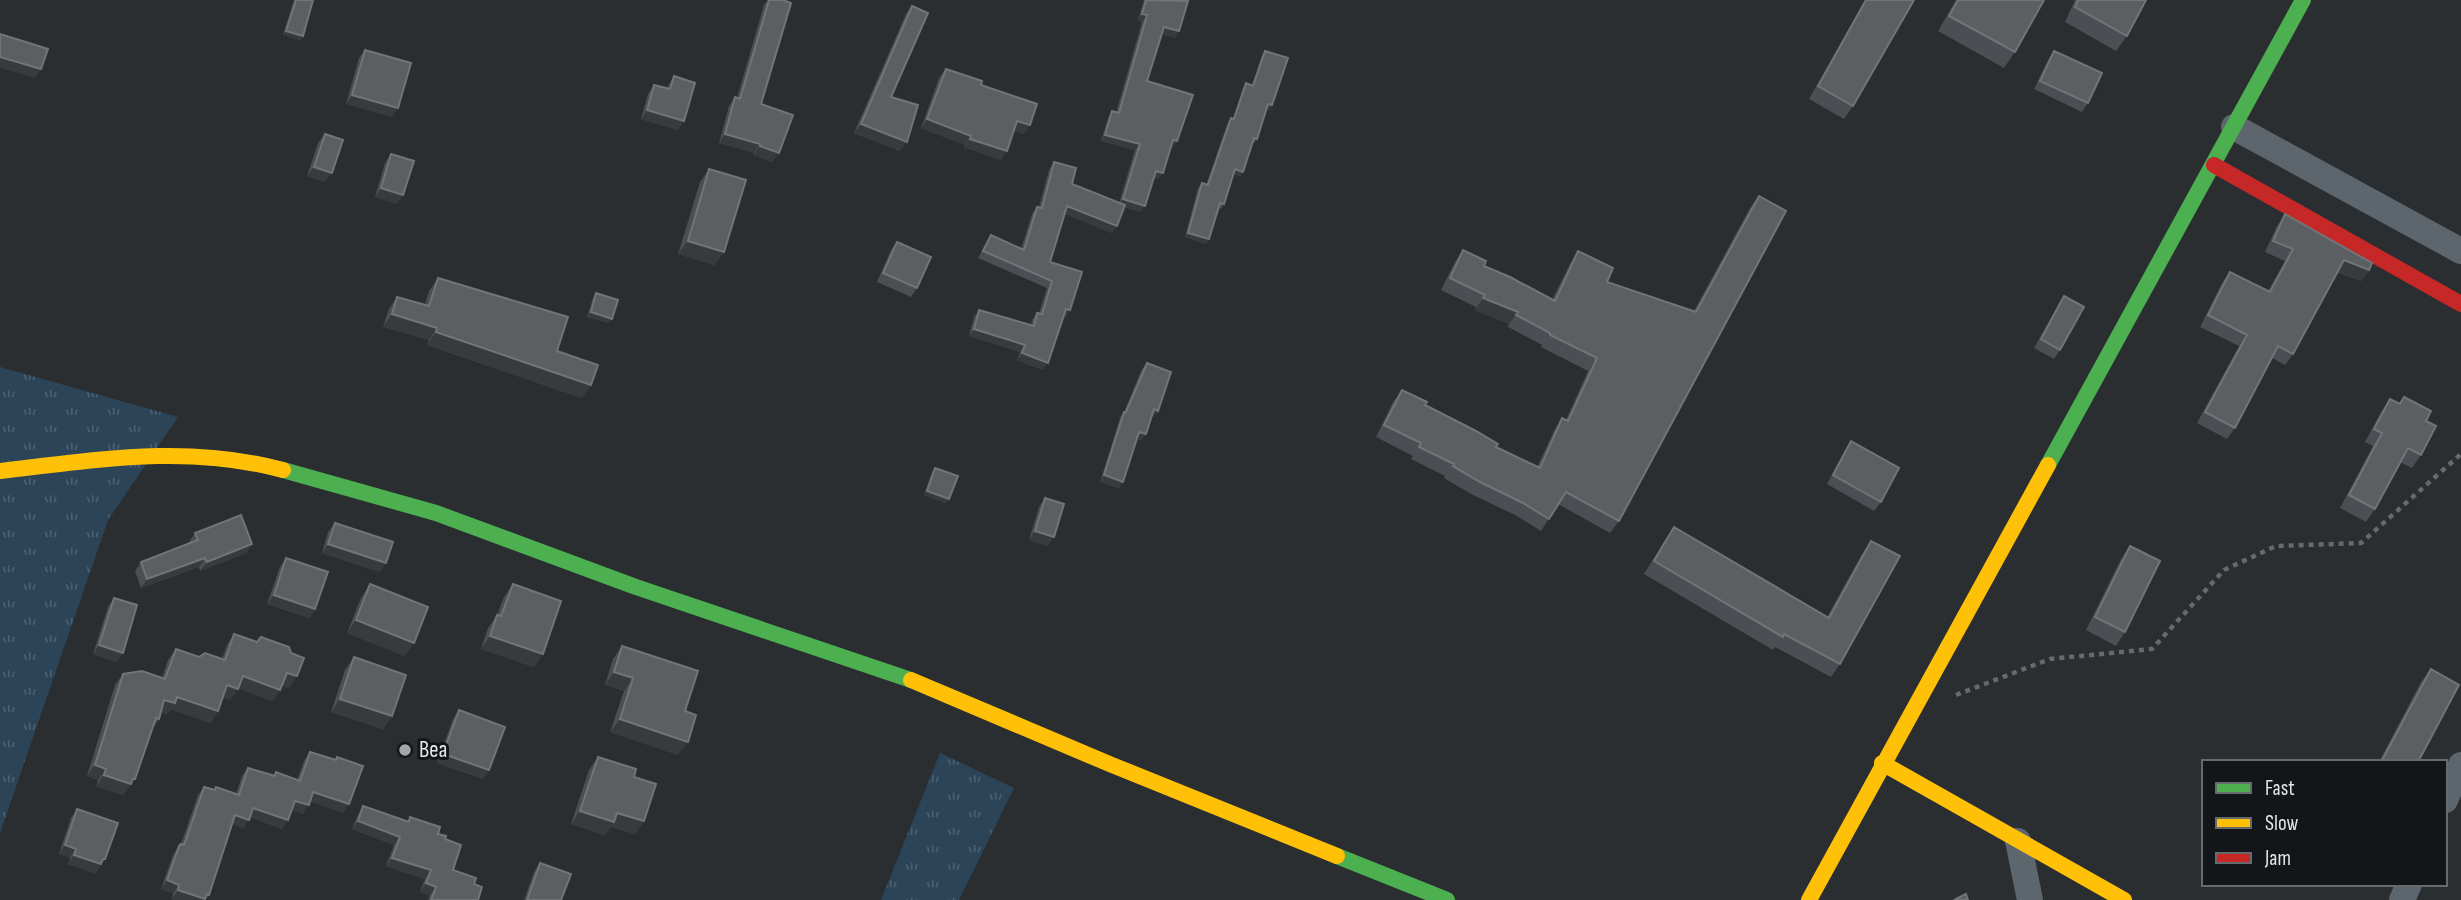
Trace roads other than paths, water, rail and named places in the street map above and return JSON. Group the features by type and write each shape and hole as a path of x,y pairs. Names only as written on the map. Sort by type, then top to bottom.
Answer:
{"street":[{"path":"1809,900 2304,0"},
{"path":"2234,128 2461,251"},
{"path":"2214,165 2461,304"},
{"path":"2348,240 2369,202"},
{"path":"0,471 126,456 173,454 267,466 436,513 636,587 913,681 1112,765 1447,900"},
{"path":"1882,763 2124,900"},
{"path":"2447,796 2461,765"},
{"path":"2018,841 2030,900"}],"place":[{"name":"Bea","path":"405,750"}]}
